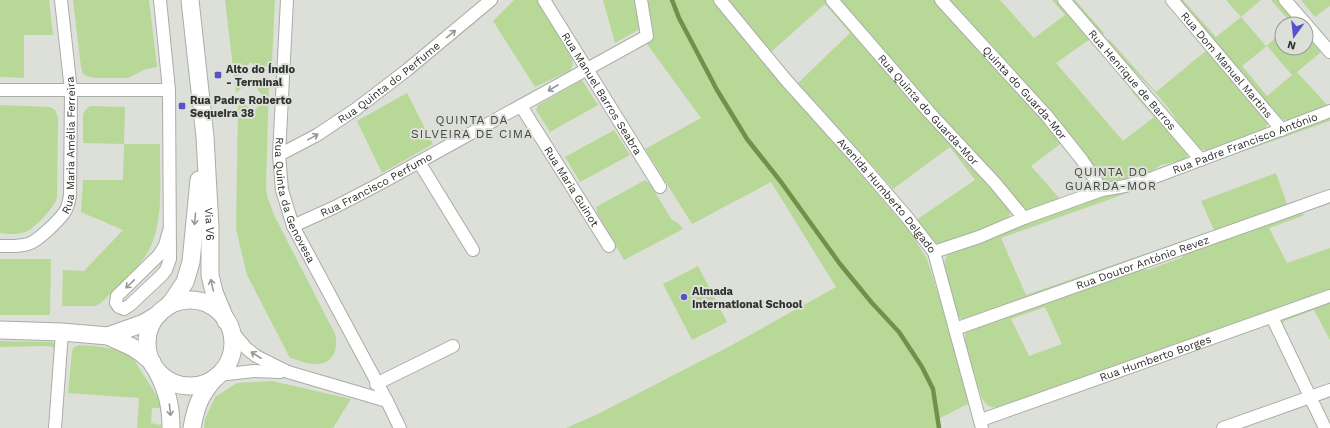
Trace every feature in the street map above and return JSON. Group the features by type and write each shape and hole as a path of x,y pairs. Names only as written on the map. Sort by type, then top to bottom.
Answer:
{"main road":[{"name":"Via V6","path":"190,0 203,124 210,228 210,275 214,292 228,326"},
{"name":"Via V6","path":"163,310 173,300 185,282 191,262 203,124"},
{"path":"108,336 144,323 163,310 181,302 203,302 215,309 228,326 233,343 225,368 201,396 192,428"},
{"path":"163,310 152,324 148,336 148,349 153,365 169,400 171,428"},
{"path":"0,330 62,332 108,336 142,353 161,375 170,381 186,386 199,385 216,377"}],"street":[{"name":"Rua Maria Amélia Ferreira","path":"0,246 30,244 38,239 64,213 68,205 70,195 71,91 61,0"},
{"path":"160,0 170,90 170,258 164,273 129,306 124,309 119,307 116,303 117,296 150,264 162,250 169,231"},
{"name":"Rua Quinta da Genovesa","path":"287,0 279,155 282,190 293,226 400,428"},
{"name":"Rua Quinta do Perfume","path":"279,155 317,135 356,109 491,0"},
{"name":"Rua Manuel Barros Seabra","path":"544,0 660,187"},
{"name":"Rua Francisco Perfumo","path":"293,226 335,207 419,162 646,36 640,0"},
{"name":"Avenida Humberto Delgado","path":"720,0 786,80 906,216 934,252 982,424"},
{"name":"Rua Quinta do Guarda-Mor","path":"832,0 929,112 1024,218"},
{"name":"Quinta do Guarda-Mor","path":"941,0 1047,116 1082,160 1102,190"},
{"name":"Rua Henrique de Barros","path":"1064,0 1201,160"},
{"name":"Rua Dom Manuel Martins","path":"1172,0 1282,130"},
{"path":"1285,0 1330,52"},
{"path":"0,90 170,90"},
{"name":"Rua Maria Guinot","path":"521,106 609,246"},
{"name":"Rua Padre Francisco António","path":"934,252 979,238 1024,218 1102,190 1147,180 1330,111"},
{"path":"419,162 473,250"},
{"name":"Rua Doutor António Revez","path":"955,329 1143,261 1330,196"},
{"path":"150,264 158,261 162,263 164,273"},
{"name":"Rua Humberto Borges","path":"982,424 1330,296"},
{"path":"1272,318 1325,428"},
{"path":"228,326 246,348 256,356 288,372 387,401"},
{"path":"55,428 62,332"},
{"path":"376,384 453,346"},
{"path":"216,377 254,370 288,372"},
{"path":"1222,428 1330,390"}],"green space":[{"path":"0,0 49,0 53,35 24,35 24,78 0,77"},
{"path":"73,0 149,0 157,67 146,69 128,78 94,78 86,76 81,67"},
{"path":"225,0 275,0 272,61 260,72 251,62 237,74 246,84 236,93"},
{"path":"514,0 538,0 572,59 573,62 569,71 535,87 493,21"},
{"path":"603,0 637,0 640,29 615,43"},
{"path":"647,0 713,0 911,233 927,259 950,331 970,403 936,420 937,428 566,428 598,414 732,345 836,287 771,182 692,224 645,149 701,118 647,44 651,39"},
{"path":"728,0 828,0 957,147 963,160 980,172 1011,209 1008,218 1001,224 940,244 933,243 916,220 975,180 950,147 893,189 798,83 850,33 825,4 771,52"},
{"path":"837,0 938,0 1063,142 1031,166 1060,199 1087,190 1091,185 1088,191 1031,212 1024,211"},
{"path":"945,0 1000,0 1034,38 1065,15 1052,0 1056,0 1066,8 1090,39 1056,63 1123,141 1154,117 1132,92 1133,87 1188,152 1187,157 1183,160 1161,165 1147,174 1118,183 1110,183 1103,180 1084,154"},
{"path":"1069,0 1075,0 1104,33 1103,36 1100,35"},
{"path":"1178,0 1183,0 1216,37 1241,17 1266,46 1274,40 1274,54 1267,46 1242,66 1267,96 1292,75 1276,56 1314,56 1314,42 1321,50 1320,53 1297,72 1329,107 1290,122 1279,118"},
{"path":"1226,0 1261,0 1241,17"},
{"path":"1271,0 1278,0 1292,16 1285,16"},
{"path":"1301,0 1330,0 1330,6 1315,17"},
{"path":"1109,39 1156,92 1208,49 1268,120 1265,130 1216,148 1209,150 1199,149 1191,142 1161,99 1108,44"},
{"path":"267,80 269,82 267,196 274,215 335,334 336,345 333,355 326,362 321,364 309,363 290,358 247,275 236,229 238,106 243,102 253,112 266,99 257,89"},
{"path":"582,80 598,105 550,132 536,110 538,105"},
{"path":"407,93 433,144 382,173 357,121"},
{"path":"0,105 50,107 55,110 58,117 57,198 52,207 34,227 19,234 0,233"},
{"path":"91,106 125,107 124,144 83,143 83,115 86,109"},
{"path":"1330,117 1330,121 1199,167 1199,164"},
{"path":"614,130 630,155 580,182 565,157"},
{"path":"124,144 160,144 160,203 156,233 144,258 101,303 95,306 62,306 63,270 84,271 123,230 81,212 83,180 123,180"},
{"path":"1276,173 1287,204 1303,199 1301,202 1047,290 993,313 965,320 959,318 956,314 946,279 944,265 946,258 953,250 1095,197 1155,180 1158,182 1001,238 1026,295 1214,230 1201,201"},
{"path":"645,180 650,184 672,220 678,223 683,229 624,260 597,213 596,207"},
{"path":"1301,213 1305,215 1269,228 1287,263 1330,248 1330,290 1202,334 1155,354 1144,355 1080,380 1063,384 1038,393 1036,396 1019,402 1005,406 993,407 984,402 965,343 965,331 1144,267 1147,270 1181,258 1193,249 1202,246 1204,248 1206,247 1208,243","holes":["1045,307 1062,344 1029,356 1011,319"]},
{"path":"0,259 51,259 50,315 0,315"},
{"path":"698,266 727,322 692,340 663,284"},
{"path":"1330,300 1330,340 1314,310 1284,321 1282,327 1313,388 1317,389 1330,384 1330,385 1314,390 1310,388 1280,326 1281,322 1290,314 1303,308"},
{"path":"0,341 53,342 54,350 53,347 48,346 0,347"},
{"path":"79,345 113,349 125,353 134,360 157,396 161,408 152,408 151,423 161,425 161,428 137,428 139,398 68,393 72,351 74,347"},
{"path":"272,381 351,399 333,428 204,428 205,419 215,397 237,383"}],"waterway":[{"path":"672,0 679,18 717,90 747,139 781,182 840,264 872,303 899,332 922,367 933,389 939,428"}],"place":[{"name":"Alto do Índio - Terminal","path":"218,75"},
{"name":"Rua Padre Roberto Sequeira 38","path":"182,106"},
{"name":"Almada International School","path":"684,297"}],"district":[{"name":"QUINTA DA SILVEIRA DE CIMA","path":"472,127"},
{"name":"QUINTA DO GUARDA-MOR","path":"1111,179"}]}
